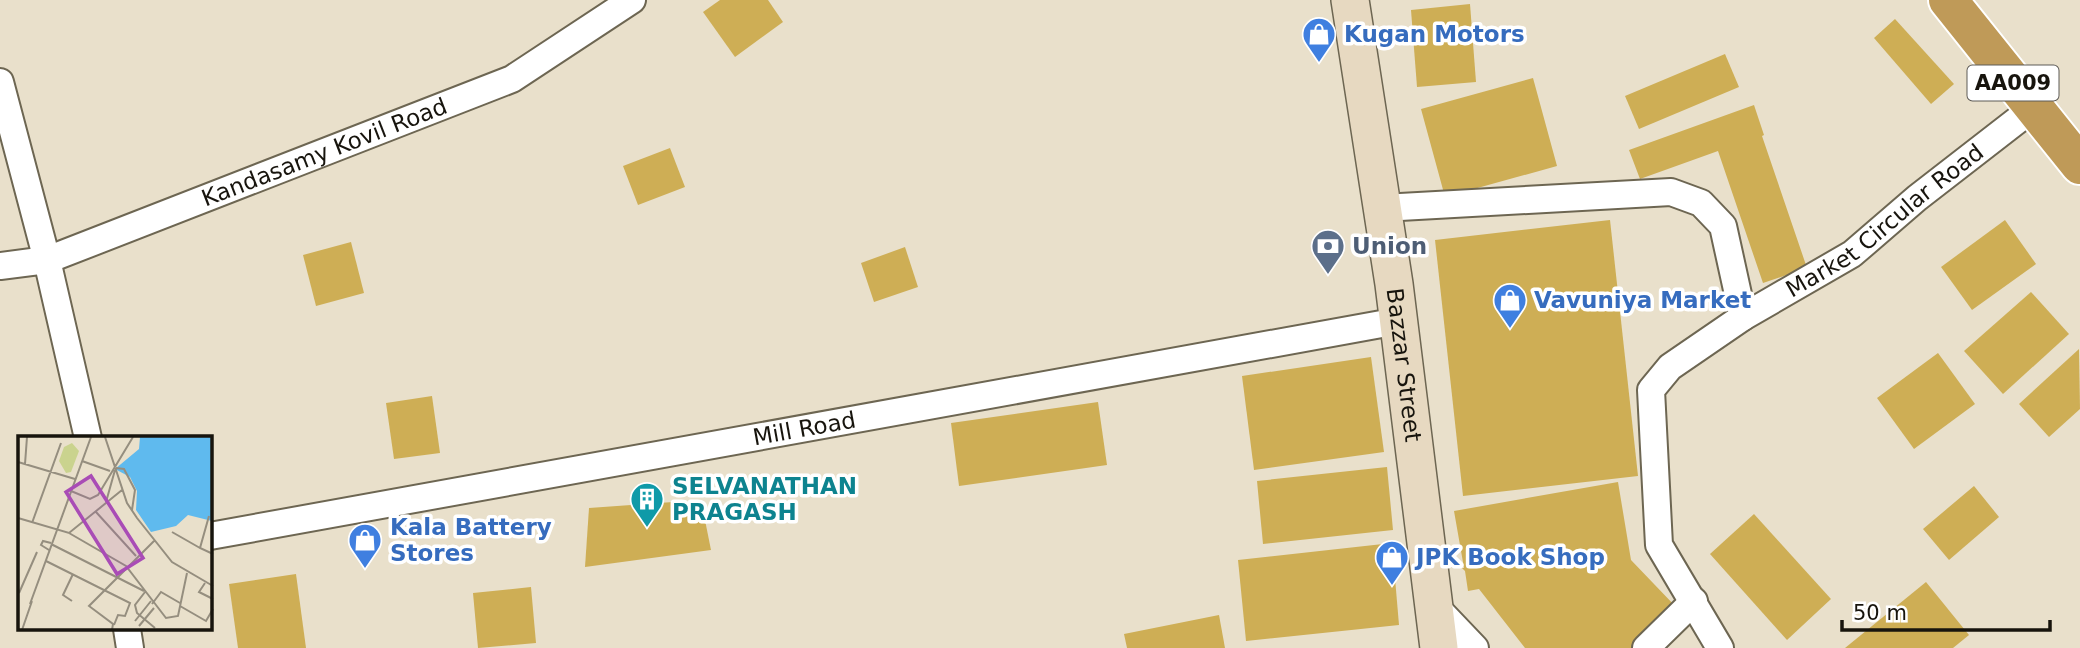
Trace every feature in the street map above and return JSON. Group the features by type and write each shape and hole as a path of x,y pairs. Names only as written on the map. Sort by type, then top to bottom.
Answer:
{"highway":[{"name":"AA009","path":"1948,0 2080,165"}],"main road":[{"name":"Bazzar Street","path":"1350,0 1398,321 1439,648"}],"street":[{"name":"Kandasamy Kovil Road","path":"0,266 47,260 512,79 632,0"},
{"path":"0,82 47,260 88,436"},
{"name":"Market Circular Road","path":"1720,648 1659,545 1651,390 1670,367 1743,317 1852,254 1917,198 2033,108"},
{"path":"1382,208 1671,192 1701,203 1723,226 1743,317"},
{"name":"Mill Road","path":"212,536 1398,321"},
{"path":"1646,648 1694,601"},
{"path":"1434,606 1475,648"},
{"path":"127,630 130,648"}],"building":[{"path":"720,0 768,0 783,22 735,57 703,12"},
{"path":"1470,4 1476,82 1417,87 1411,10"},
{"path":"1895,19 1954,84 1931,104 1874,38"},
{"path":"1725,54 1739,87 1639,129 1625,96"},
{"path":"1533,78 1557,166 1445,197 1421,109"},
{"path":"1754,105 1807,268 1763,283 1718,151 1640,179 1629,150"},
{"path":"670,148 685,187 638,205 623,166"},
{"path":"1610,220 1638,476 1463,496 1435,240"},
{"path":"2005,220 2036,264 1972,310 1941,267"},
{"path":"351,242 364,293 316,306 303,255"},
{"path":"905,247 918,287 874,302 861,263"},
{"path":"2031,292 2069,334 2003,394 1964,351"},
{"path":"2079,349 2080,409 2049,437 2019,404"},
{"path":"1938,353 1975,404 1914,449 1877,398"},
{"path":"1371,357 1384,452 1254,470 1242,376"},
{"path":"432,396 440,453 394,459 386,403"},
{"path":"1098,402 1107,465 959,486 951,423"},
{"path":"1387,467 1393,530 1263,544 1257,481"},
{"path":"1618,482 1631,560 1677,608 1636,648 1525,648 1479,589 1468,591 1454,511"},
{"path":"1974,486 1999,517 1949,560 1923,529"},
{"name":"SELVANATHAN PRAGASH","path":"701,500 711,550 585,567 589,508"},
{"path":"1754,514 1831,599 1787,640 1710,554"},
{"path":"1392,543 1399,625 1246,641 1238,560"},
{"path":"296,574 306,648 238,648 229,584"},
{"path":"1926,582 1969,635 1953,648 1845,648"},
{"path":"531,587 536,643 478,648 473,593"},
{"path":"1219,615 1225,648 1127,648 1124,634"}],"place":[{"name":"Kugan Motors","path":"1319,64"},
{"name":"Union","path":"1328,276"},
{"name":"Vavuniya Market","path":"1510,330"},
{"name":"SELVANATHAN PRAGASH","path":"647,529"},
{"name":"Kala Battery Stores","path":"365,570"},
{"name":"JPK Book Shop","path":"1392,587"}]}
